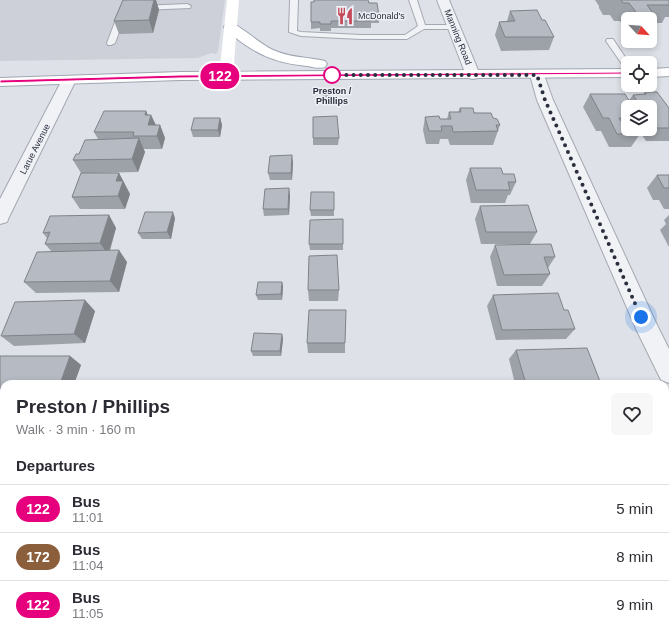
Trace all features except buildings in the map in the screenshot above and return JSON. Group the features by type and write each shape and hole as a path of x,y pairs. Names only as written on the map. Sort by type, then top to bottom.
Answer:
{"main road":[{"path":"226,76 233,0"},
{"path":"231,27 247,40 272,55 286,59 312,62 380,75"},
{"path":"657,73 669,72"},
{"path":"0,82 226,76 537,75 621,73"}],"street":[{"name":"Manning Road","path":"444,0 473,75"},
{"path":"537,75 545,100 648,331 669,372"},
{"name":"Larue Avenue","path":"0,217 69,80"}],"lane":[{"path":"294,0 293,32 301,34 361,37 407,37 422,27 454,27"},
{"path":"413,0 422,27"},
{"path":"111,43 124,8 187,6"},
{"path":"610,41 621,57"}],"shaded area":[{"path":"0,0 225,0 218,51 216,54 211,53 198,58 0,61"}],"bus line":[{"name":"122","path":"0,82 180,76 525,75 621,73"}],"place":[{"name":"McDonald's","path":"345,16"},
{"name":"Preston / Phillips","path":"332,75"}],"route":[{"path":"332,75 537,75 545,100 641,317"}]}
